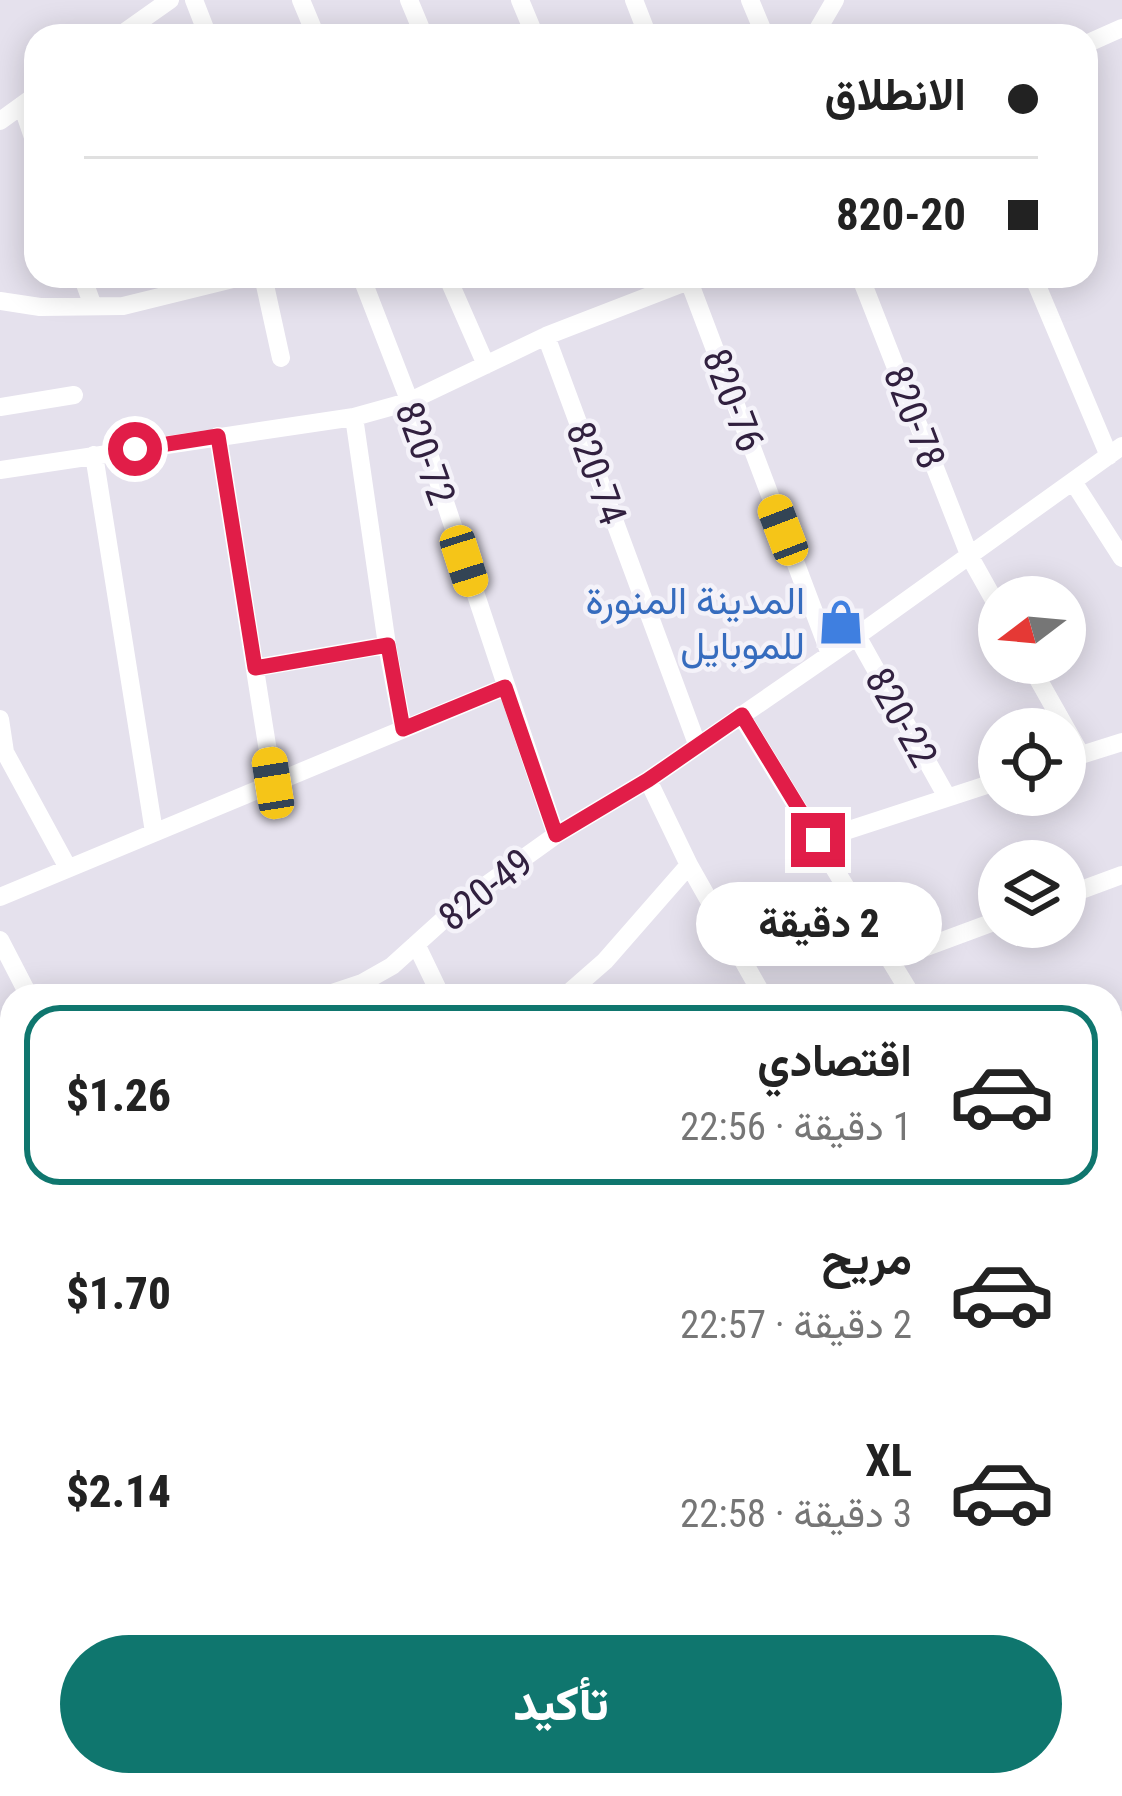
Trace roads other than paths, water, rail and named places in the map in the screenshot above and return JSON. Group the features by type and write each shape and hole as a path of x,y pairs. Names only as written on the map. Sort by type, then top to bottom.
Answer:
{"street":[{"path":"136,24 170,0"},
{"path":"1118,30 1122,54"},
{"path":"86,288 93,306"},
{"path":"0,301 40,307 123,306 179,288"},
{"path":"266,288 281,358"},
{"name":"820-72","path":"366,288 423,436 556,835"},
{"path":"452,288 486,365"},
{"path":"0,470 354,417 408,402 546,336 671,288"},
{"name":"820-76","path":"698,288 830,654"},
{"name":"820-78","path":"865,288 981,576"},
{"path":"1039,288 1115,451"},
{"name":"820-74","path":"546,336 697,745"},
{"path":"0,407 74,395"},
{"path":"354,417 403,729"},
{"path":"218,436 273,783"},
{"name":"820-49","path":"354,984 392,966 464,901 556,835 648,780 1115,451"},
{"path":"94,455 154,832"},
{"path":"1074,483 1122,558"},
{"name":"820-22","path":"857,636 947,797"},
{"path":"255,668 388,645"},
{"path":"0,897 505,687"},
{"path":"742,715 905,984"},
{"path":"0,719 3,748 68,868"},
{"path":"1086,753 1122,742"},
{"path":"648,780 755,984"},
{"path":"818,840 978,787"},
{"path":"579,984 605,961 689,865"},
{"path":"1086,888 1122,875"},
{"path":"891,960 978,928"},
{"path":"0,940 23,984"},
{"path":"416,944 435,984"}],"place":[{"name":"المدينة المنورة للموبايل","path":"841,622"}]}
